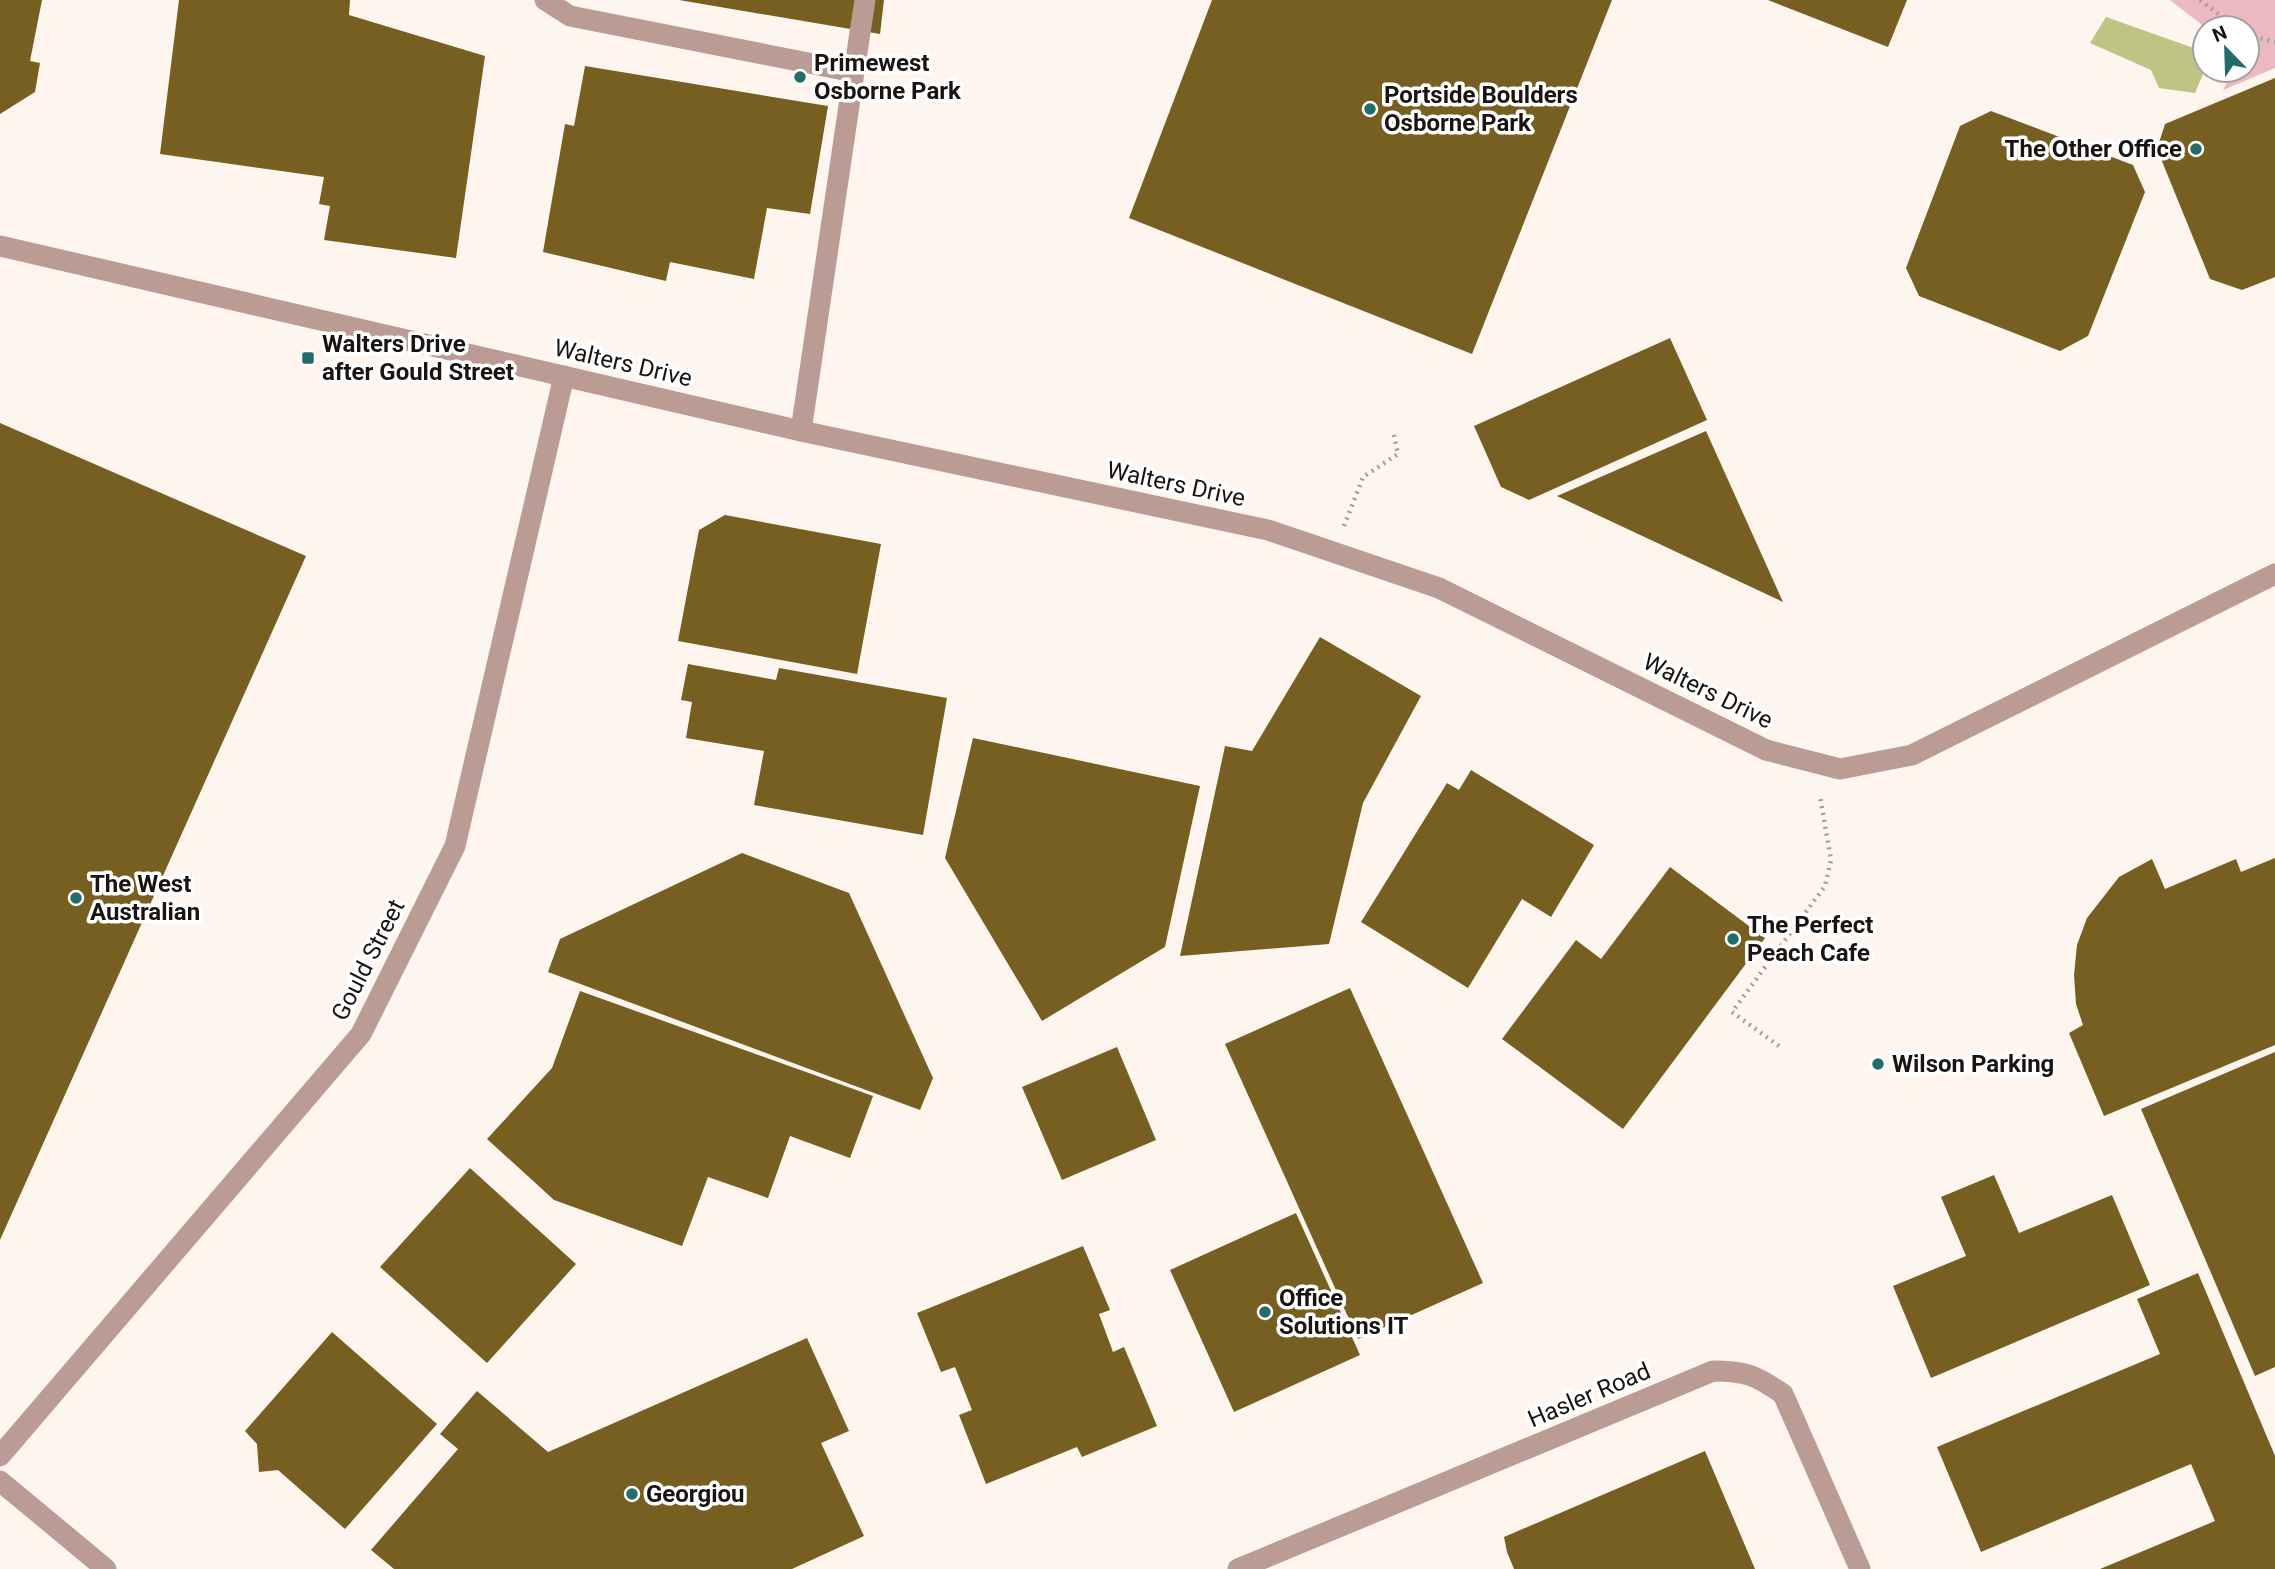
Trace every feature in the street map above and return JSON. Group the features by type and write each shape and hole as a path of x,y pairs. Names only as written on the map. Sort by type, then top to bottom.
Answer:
{"street":[{"path":"545,0 570,16 854,72"},
{"path":"801,431 865,0"},
{"name":"Walters Drive","path":"0,246 801,431 1268,530 1439,588 1766,750 1840,769 1912,755 2275,574"},
{"name":"Gould Street","path":"0,1456 362,1034 455,846 564,376"},
{"name":"Hasler Road","path":"1238,1569 1713,1371 1740,1371 1763,1380 1783,1394 1860,1569"},
{"path":"0,1481 106,1569"}],"path":[{"path":"2200,0 2218,14"},
{"path":"1333,552 1363,477 1398,454 1393,431"},
{"path":"1779,1046 1732,1012 1825,886 1831,859 1820,793 1840,769"}],"shaded area":[{"path":"2170,0 2275,0 2275,68 2261,74 2261,14 2191,14 2191,16"},
{"path":"2106,17 2191,47 2191,84 2199,84 2195,93 2159,88 2151,70 2090,43"},
{"path":"2226,84 2237,84 2223,90"}],"building":[{"path":"0,0 42,0 30,61 40,63 35,92 0,114"},
{"path":"179,0 350,0 349,15 485,56 456,258 324,240 330,206 319,204 324,177 160,154"},
{"path":"679,0 884,0 880,34"},
{"name":"Portside Boulders Osborne Park","path":"1212,0 1612,0 1472,354 1129,218"},
{"path":"1768,0 1907,0 1888,47"},
{"path":"585,66 828,106 810,214 767,208 754,279 670,262 666,281 543,252 565,124 574,126"},
{"path":"2275,78 2275,277 2242,290 2210,279 2157,149 2165,124"},
{"path":"1991,111 2133,165 2145,192 2088,336 2060,351 1919,296 1906,268 1960,126"},
{"path":"1670,338 1707,420 1529,500 1501,487 1474,426"},
{"name":"The West Australian","path":"0,423 306,556 0,1240"},
{"path":"1706,431 1783,602 1557,496"},
{"path":"725,515 881,544 857,674 678,641 699,530"},
{"path":"1320,637 1421,696 1363,803 1329,944 1180,956 1225,746 1252,751"},
{"path":"688,664 776,680 779,668 947,698 923,835 754,805 764,751 686,738 692,702 681,700"},
{"path":"973,738 1200,786 1165,947 1042,1021 945,858"},
{"path":"1471,770 1594,845 1551,917 1522,899 1468,988 1361,922 1447,783 1459,790"},
{"path":"742,853 849,893 933,1078 920,1110 548,972 560,939"},
{"path":"2275,858 2275,1045 2104,1116 2069,1033 2083,1025 2076,1004 2074,975 2077,945 2087,918 2119,877 2152,859 2165,889 2236,859 2241,872"},
{"path":"1670,867 1765,938 1623,1129 1502,1039 1576,940 1601,959"},
{"path":"1350,988 1483,1283 1358,1339 1225,1044"},
{"path":"580,991 873,1096 850,1158 790,1136 768,1198 708,1177 682,1246 554,1200 487,1139 552,1068"},
{"path":"1117,1047 1156,1140 1062,1180 1022,1087"},
{"path":"2275,1052 2275,1367 2255,1376 2141,1109"},
{"path":"470,1168 576,1264 487,1363 380,1267"},
{"path":"1994,1175 2019,1233 2112,1195 2150,1285 1931,1378 1893,1286 1966,1256 1941,1197"},
{"name":"Office Solutions IT","path":"1296,1213 1360,1355 1234,1412 1170,1270"},
{"path":"1083,1246 1110,1310 1099,1314 1113,1352 1124,1347 1157,1426 1082,1457 1077,1447 986,1484 959,1415 972,1410 955,1367 941,1372 917,1313"},
{"path":"2198,1273 2275,1456 2275,1569 2100,1569 2215,1521 2191,1464 1981,1552 1937,1447 2160,1354 2137,1299"},
{"path":"332,1332 437,1424 345,1529 278,1470 259,1472 257,1444 245,1431"},
{"name":"Georgiou","path":"807,1338 849,1431 821,1443 864,1536 792,1569 394,1569 371,1550 458,1449 440,1434 477,1391 548,1452"},
{"path":"1705,1451 1755,1569 1514,1569 1504,1537"}],"place":[{"name":"Primewest Osborne Park","path":"800,77"},
{"name":"Portside Boulders Osborne Park","path":"1370,109"},
{"name":"The Other Office","path":"2196,149"},
{"name":"Walters Drive after Gould Street","path":"308,358"},
{"name":"The West Australian","path":"76,898"},
{"name":"The Perfect Peach Cafe","path":"1733,939"},
{"name":"Wilson Parking","path":"1878,1064"},
{"name":"Office Solutions IT","path":"1265,1312"},
{"name":"Georgiou","path":"632,1494"}]}
